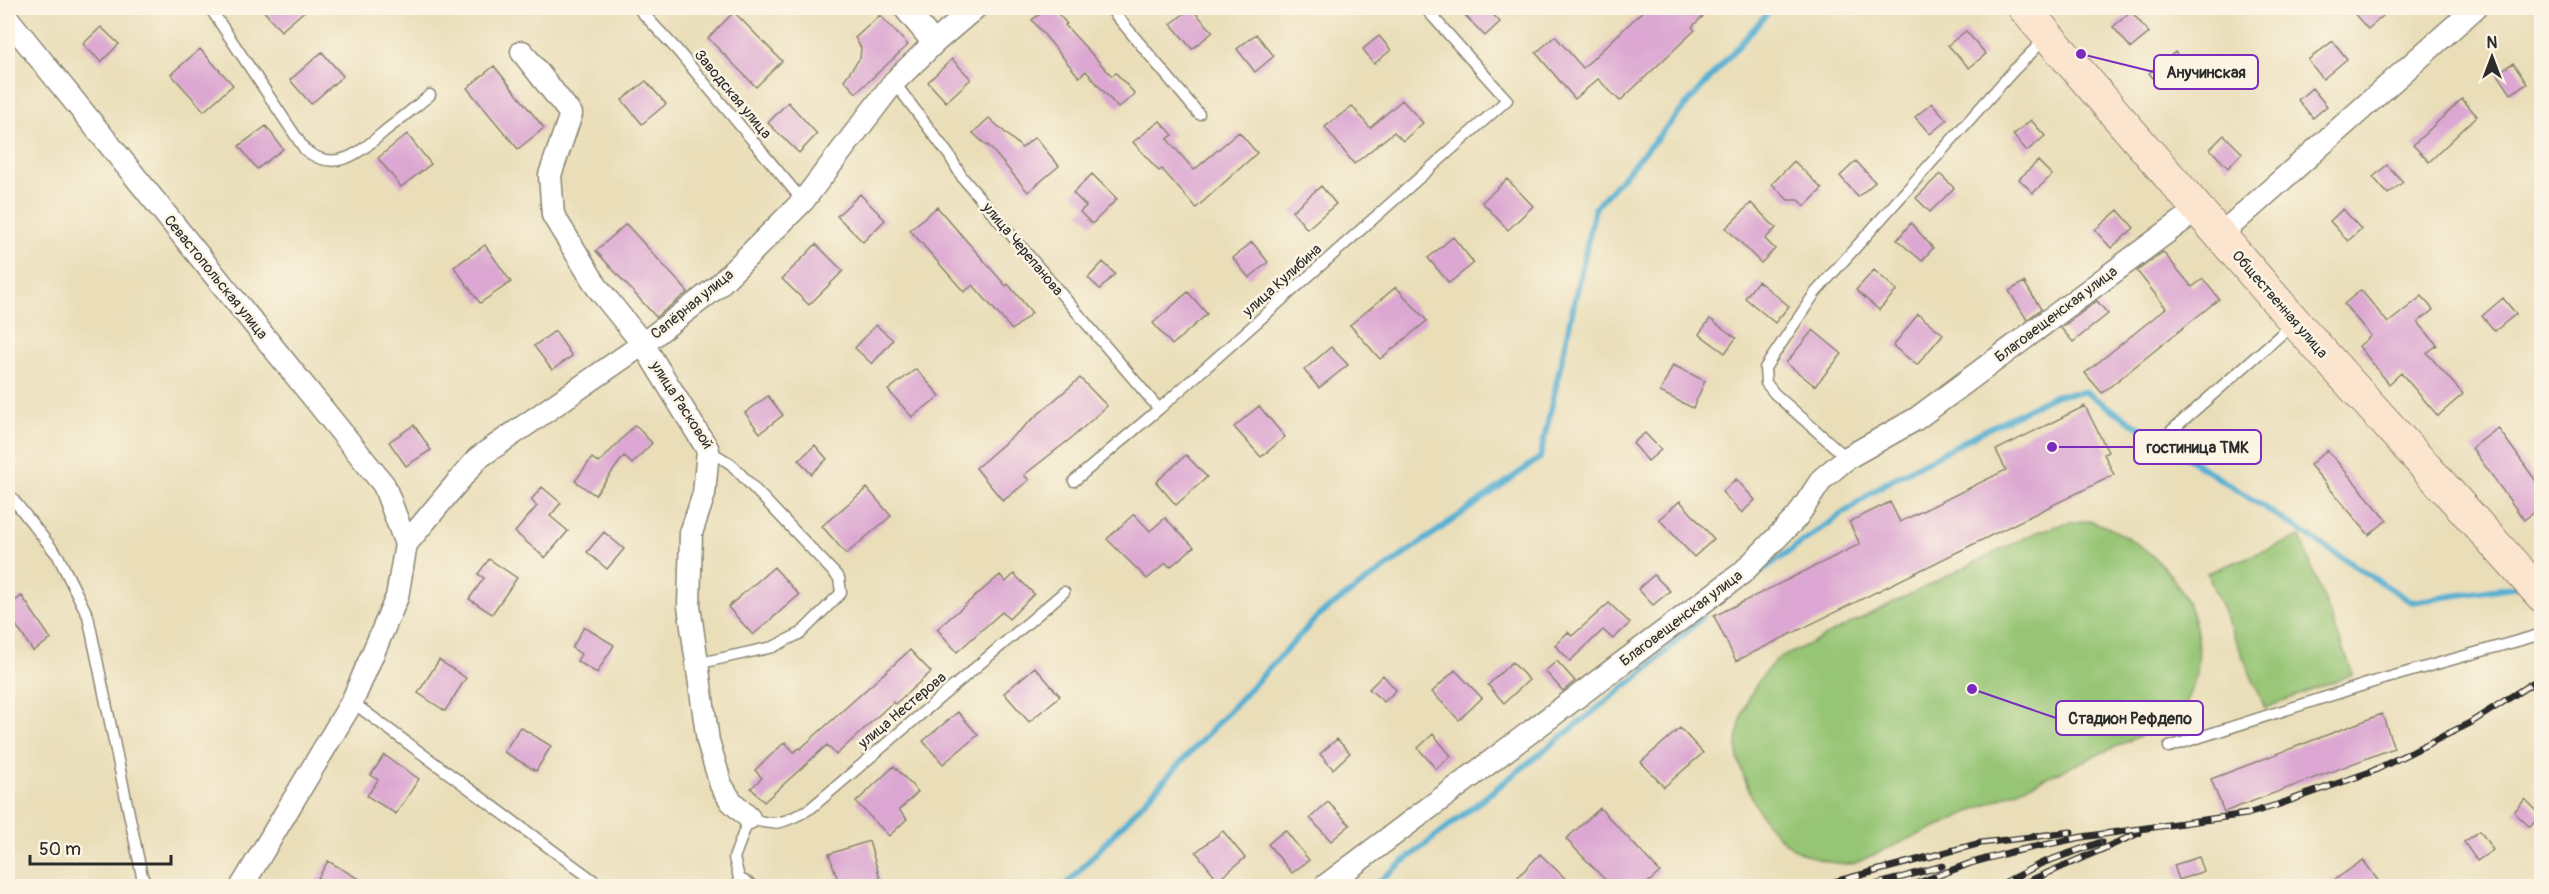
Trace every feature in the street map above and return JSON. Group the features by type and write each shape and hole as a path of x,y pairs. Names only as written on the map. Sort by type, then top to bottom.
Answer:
{"main road":[{"name":"Общественная улица","path":"2024,8 2295,322 2541,596"}],"street":[{"path":"905,8 934,43"},
{"name":"Сапёрная улица","path":"406,544 478,458 643,344 717,287 803,201 894,82 934,43 975,8"},
{"path":"2220,235 2475,8"},
{"name":"Севастопольская улица","path":"8,19 384,485 406,544"},
{"name":"улица Расковой","path":"522,52 571,114 550,175 552,215 597,287 643,344 708,450"},
{"name":"Благовещенская улица","path":"1325,886 1742,573 1797,517 1822,479 1847,458 1916,419 2198,209"},
{"path":"708,450 704,494 691,534 689,606 708,741 721,785 731,801 749,818"},
{"path":"242,886 352,702 397,597 406,544"}],"lane":[{"path":"210,8 305,150 315,158 328,161 356,155 430,95"},
{"name":"Заводская улица","path":"638,8 677,50 803,201"},
{"path":"1110,8 1198,114"},
{"name":"улица Кулибина","path":"1074,481 1159,409 1507,100 1425,8"},
{"path":"1847,458 1775,394 1766,383 1765,368 1815,293 2014,70 2048,36"},
{"name":"улица Черепанова","path":"894,82 949,155 962,177 1159,409"},
{"path":"2171,431 2295,322"},
{"name":"улица Расковой","path":"696,664 773,647 801,633 842,592 839,578 731,464 708,450"},
{"path":"8,493 58,556 88,616 142,876 147,886"},
{"name":"улица Нестерова","path":"749,818 765,824 788,822 811,808 1064,592"},
{"path":"2169,747 2373,681 2541,634"},
{"path":"352,702 601,886"},
{"path":"749,818 734,858 739,878 753,886"}],"green space":[{"path":"2089,521 2116,531 2141,546 2180,588 2192,614 2198,641 2197,669 2188,697 2174,716 2164,725 1853,864 1835,863 1802,853 1776,834 1757,807 1749,790 1737,750 1740,725 1748,701 1753,690 1776,660 2035,533 2069,522"},
{"path":"2300,537 2353,674 2265,708 2207,573"}],"building":[{"path":"261,8 308,8 281,31"},
{"path":"1048,8 1053,8 1067,24 1065,25 1112,76 1116,73 1135,94 1118,108 1086,71 1079,77 1032,20"},
{"path":"1191,8 1213,32 1192,49 1171,24"},
{"path":"1458,8 1487,8 1500,22 1485,36"},
{"path":"1646,8 1711,8 1692,27 1695,30 1620,101 1598,79 1575,99 1536,53 1555,36 1583,68"},
{"path":"2349,8 2376,8 2383,16 2368,29"},
{"path":"2131,11 2149,33 2131,48 2113,27"},
{"path":"734,12 782,61 756,87 708,38"},
{"path":"880,15 908,45 856,93 844,80 860,58 861,48 855,38"},
{"path":"101,27 119,44 101,62 83,44"},
{"path":"1966,31 1986,54 1969,68 1948,45"},
{"path":"1256,34 1274,56 1255,72 1237,49"},
{"path":"1379,36 1391,50 1374,64 1363,49"},
{"path":"2333,41 2347,59 2323,79 2308,60"},
{"path":"200,49 233,85 204,111 171,74"},
{"path":"322,52 343,76 311,104 290,80"},
{"path":"2175,52 2187,67 2161,88 2149,73"},
{"path":"952,59 971,79 946,102 928,82"},
{"path":"2513,63 2527,84 2511,94 2497,73"},
{"path":"494,66 544,128 518,149 467,88"},
{"path":"646,81 666,104 642,124 622,100"},
{"path":"2312,88 2327,106 2313,118 2298,100"},
{"path":"2462,99 2477,116 2429,162 2413,145"},
{"path":"1402,100 1423,123 1403,141 1394,132 1354,164 1325,127 1352,106 1370,128"},
{"path":"788,102 817,134 799,153 768,123"},
{"path":"1932,103 1947,120 1930,134 1915,117"},
{"path":"989,118 1022,148 1035,137 1059,166 1028,192 988,145 973,133"},
{"path":"2031,120 2045,136 2027,151 2013,135"},
{"path":"1160,121 1173,135 1167,139 1194,170 1239,132 1257,153 1196,208 1162,169 1159,171 1133,142"},
{"path":"266,126 283,149 257,169 239,146"},
{"path":"407,134 431,164 401,187 378,158"},
{"path":"2224,135 2242,153 2228,168 2210,149"},
{"path":"1794,161 1822,189 1805,206 1799,200 1788,200 1772,184"},
{"path":"1856,161 1875,182 1858,197 1840,176"},
{"path":"2038,161 2052,175 2033,193 2019,179"},
{"path":"2387,165 2403,182 2388,194 2373,177"},
{"path":"1092,174 1117,199 1092,224 1080,212 1086,206 1073,193"},
{"path":"1940,174 1954,188 1930,212 1916,198"},
{"path":"1507,179 1533,206 1508,230 1482,202"},
{"path":"1321,186 1336,204 1307,229 1292,211"},
{"path":"860,194 885,220 863,242 837,216"},
{"path":"1751,203 1776,228 1765,239 1775,249 1761,263 1726,228"},
{"path":"937,207 1032,313 1012,330 973,285 964,292 910,230"},
{"path":"2343,209 2361,229 2348,241 2330,221"},
{"path":"2118,210 2134,228 2111,248 2095,230"},
{"path":"1911,223 1933,248 1922,261 1897,240"},
{"path":"626,224 688,292 656,317 596,251"},
{"path":"1453,237 1474,263 1449,283 1428,258"},
{"path":"1252,242 1268,262 1249,278 1233,258"},
{"path":"816,244 843,271 809,305 782,279"},
{"path":"485,245 511,282 480,303 454,267"},
{"path":"2163,252 2192,287 2203,279 2219,299 2102,393 2085,373 2166,308 2137,271"},
{"path":"1103,262 1115,274 1100,289 1088,278"},
{"path":"1874,270 1897,290 1879,310 1856,290"},
{"path":"1758,281 1789,306 1775,323 1745,298"},
{"path":"2024,282 2041,309 2027,320 2009,291"},
{"path":"1396,287 1427,321 1380,359 1350,325"},
{"path":"2361,290 2388,323 2422,296 2433,310 2418,322 2437,345 2427,353 2463,394 2438,416 2401,373 2389,384 2359,346 2371,336 2344,304"},
{"path":"1188,292 1207,314 1172,345 1153,323"},
{"path":"2503,298 2516,314 2495,331 2482,316"},
{"path":"2097,301 2108,314 2073,342 2061,328"},
{"path":"1918,314 1943,334 1917,365 1893,346"},
{"path":"1710,319 1736,338 1725,353 1699,334"},
{"path":"876,325 893,340 872,364 855,348"},
{"path":"1813,330 1842,354 1815,386 1786,363"},
{"path":"555,331 572,356 552,370 534,346"},
{"path":"1331,347 1348,365 1319,388 1304,370"},
{"path":"1673,365 1705,381 1693,408 1660,392"},
{"path":"916,369 940,396 912,417 888,390"},
{"path":"1080,378 1107,406 1074,436 1024,475 1029,480 1003,501 976,468"},
{"path":"768,396 783,415 760,433 745,413"},
{"path":"1259,406 1285,437 1261,457 1234,427"},
{"path":"2085,406 2108,452 2104,454 2114,475 1736,661 1714,616 1860,544 1849,522 1890,502 1900,522 2006,470 1996,450"},
{"path":"414,425 431,450 406,466 389,442"},
{"path":"635,425 652,443 632,464 624,456 595,495 575,481 592,458 599,463"},
{"path":"2498,428 2541,488 2541,507 2524,520 2472,448"},
{"path":"1645,433 1661,450 1648,461 1633,443"},
{"path":"815,445 827,459 811,474 799,460"},
{"path":"2327,450 2387,520 2369,535 2310,465"},
{"path":"1186,455 1207,477 1176,505 1156,482"},
{"path":"1736,479 1755,500 1742,513 1722,492"},
{"path":"542,487 561,503 550,516 568,531 545,558 515,532 537,506 531,500"},
{"path":"867,488 891,516 846,554 822,526"},
{"path":"1680,501 1714,539 1694,557 1659,519"},
{"path":"1134,514 1150,531 1165,518 1194,547 1170,567 1166,563 1147,579 1107,539"},
{"path":"604,532 624,549 607,569 587,552"},
{"path":"489,559 517,578 492,614 469,599 484,578 478,574"},
{"path":"774,567 799,595 753,635 728,607"},
{"path":"1014,574 1034,594 1009,619 1002,612 957,652 937,629 1000,575 1006,582"},
{"path":"1654,575 1670,591 1653,605 1638,589"},
{"path":"22,596 51,639 33,651 8,613 8,606"},
{"path":"1609,603 1630,623 1613,639 1603,630 1570,661 1555,645 1568,632 1572,636"},
{"path":"584,627 614,645 597,673 577,661 581,654 572,648"},
{"path":"910,650 931,672 895,704 893,702 836,755 827,745 764,802 751,788 762,778 755,770 785,742 794,752 800,749"},
{"path":"439,660 466,678 445,711 418,693"},
{"path":"1557,661 1575,681 1563,691 1545,671"},
{"path":"1512,662 1529,680 1504,703 1488,685"},
{"path":"1035,667 1060,696 1029,722 1004,693"},
{"path":"1455,670 1482,698 1459,720 1432,692"},
{"path":"1383,675 1396,690 1384,702 1369,689"},
{"path":"958,712 978,735 943,764 923,741"},
{"path":"2382,714 2394,748 2224,812 2211,779"},
{"path":"520,727 551,746 536,771 504,752"},
{"path":"1680,728 1703,753 1664,787 1641,762"},
{"path":"1433,734 1451,756 1436,769 1418,748"},
{"path":"1337,739 1350,753 1333,769 1320,754"},
{"path":"384,755 419,779 396,814 367,796 378,780 371,775"},
{"path":"894,766 918,792 899,810 907,819 889,836 856,802"},
{"path":"2525,799 2541,815 2530,827 2514,812"},
{"path":"1328,802 1350,825 1331,841 1310,818"},
{"path":"1600,808 1660,872 1644,886 1611,886 1566,839"},
{"path":"1285,830 1309,860 1292,873 1268,844"},
{"path":"1223,831 1245,858 1218,880 1196,852"},
{"path":"2480,831 2493,850 2477,861 2464,842"},
{"path":"869,841 881,882 868,886 840,886 829,854"},
{"path":"1540,854 1573,886 1528,886 1518,877"},
{"path":"2199,857 2204,871 2179,880 2174,865"},
{"path":"2363,860 2382,886 2326,886"},
{"path":"328,861 371,886 313,886"}],"waterway":[{"path":"1065,886 1319,615 1540,458 1595,208 1772,8"},
{"path":"1749,580 1884,484 2056,395 2085,392 2411,602 2520,586"},
{"path":"1373,886 1647,669 1703,616"}],"railway":[{"path":"1910,886 1971,863 2011,852 2082,837 2247,814 2277,805 2373,771 2470,723 2542,677"},
{"path":"1819,886 1981,843 2071,832"},
{"path":"2018,886 2139,833"},
{"path":"1998,886 2042,863 2101,842"},
{"path":"1871,886 1942,866"}],"place":[{"name":"Анучинская","path":"2081,54"},
{"name":"гостиница ТМК","path":"2052,447"},
{"name":"Стадион Рефдепо","path":"1972,689"}]}
